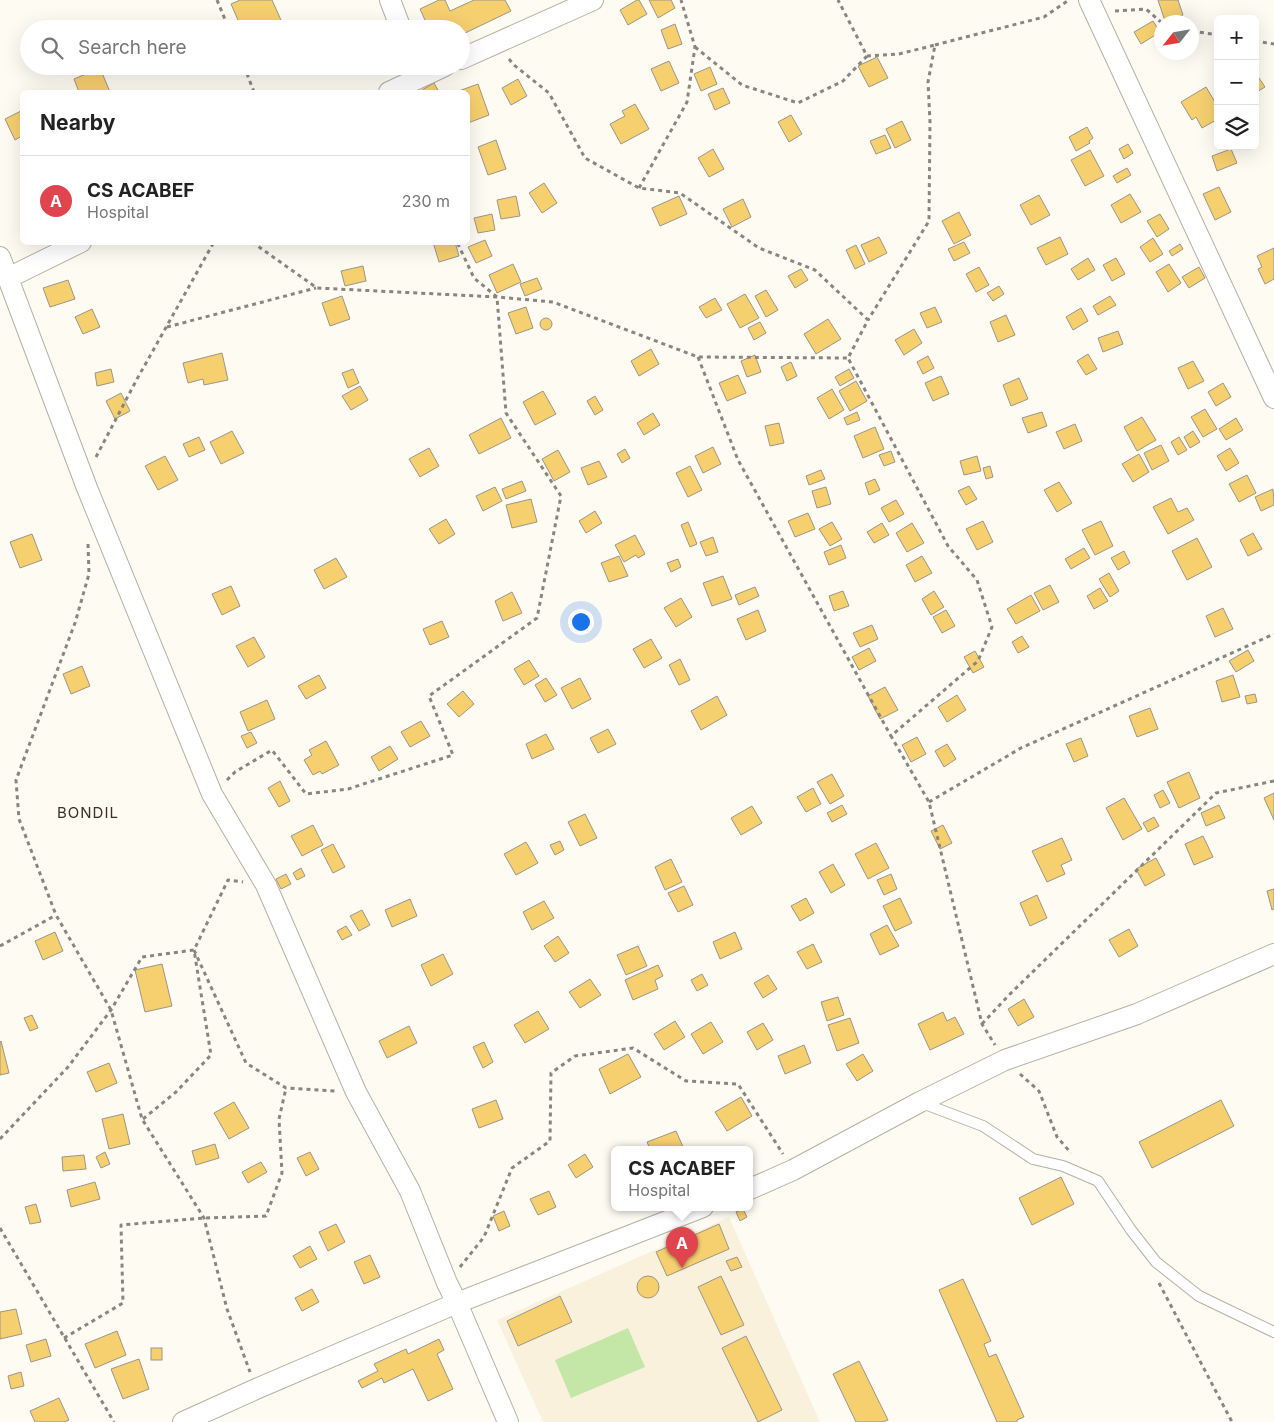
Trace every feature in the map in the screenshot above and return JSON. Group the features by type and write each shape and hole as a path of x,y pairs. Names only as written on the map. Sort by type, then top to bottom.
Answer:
{"street":[{"path":"390,0 398,20"},
{"path":"470,55 593,0"},
{"path":"1092,6 1274,398"},
{"path":"392,90 413,75"},
{"path":"8,278 75,245"},
{"path":"0,257 87,488 212,794 266,885 356,1092 410,1192 447,1283 508,1422"},
{"path":"753,1187 793,1170 920,1102 1005,1060 1137,1014 1274,954"},
{"path":"183,1422 457,1303 693,1211"}],"lane":[{"path":"920,1102 983,1126 1034,1158 1063,1166 1098,1181 1131,1230 1156,1262 1198,1296 1274,1332"}],"path":[{"path":"217,0 225,20"},
{"path":"639,188 687,102 695,47 681,0"},
{"path":"838,0 867,56"},
{"path":"695,47 742,85 798,103 843,81 867,56 898,54 1044,17 1069,0"},
{"path":"1092,6 1146,9 1154,16"},
{"path":"1199,32 1214,34"},
{"path":"1259,42 1274,44"},
{"path":"496,43 514,65 549,93 585,158 639,188 680,193 759,248 815,270 868,320"},
{"path":"848,358 868,320 929,221 930,122 928,82 935,45"},
{"path":"247,75 253,90"},
{"path":"87,488 97,456 137,379 212,245"},
{"path":"256,245 316,288"},
{"path":"212,794 235,772 272,750 306,794 348,789 453,754 429,696 537,618 561,496 506,413 497,297 474,278 458,245"},
{"path":"167,327 316,288 497,297 553,302 698,357 848,358"},
{"path":"698,357 738,460 929,802 982,1024 1005,1060 1040,1091 1057,1137 1077,1159"},
{"path":"848,358 948,546 977,580 992,627 978,661 891,736"},
{"path":"88,536 89,574 75,623 16,780 19,818 56,915 111,1010 142,1119 204,1218 227,1309 256,1389"},
{"path":"929,802 1021,748 1274,634"},
{"path":"982,1024 1216,793 1274,782"},
{"path":"142,1119 176,1092 211,1055 194,950 228,880 266,885"},
{"path":"0,946 56,915"},
{"path":"0,1139 68,1067 111,1010 142,957 194,950"},
{"path":"194,950 246,1062 286,1088 356,1092"},
{"path":"447,1283 484,1238 512,1168 550,1142 552,1073 576,1056 633,1048 686,1081 738,1084 793,1170"},
{"path":"64,1338 123,1303 122,1225 204,1218 266,1216 282,1173 279,1119 286,1088"},
{"path":"0,1228 114,1422"},
{"path":"1158,1282 1232,1422"}],"shaded area":[{"path":"729,1217 820,1422 543,1422 497,1320"}],"green space":[{"path":"628,1328 645,1367 571,1398 555,1360"}],"building":[{"path":"240,0 272,0 281,20 238,20 231,4"},
{"path":"439,0 445,0 450,11 474,0 505,0 511,11 470,31 470,20 425,20 420,9"},
{"path":"639,0 647,14 628,25 620,10"},
{"path":"649,0 671,0 675,8 658,18"},
{"path":"1158,0 1178,0 1183,15 1163,15"},
{"path":"1153,21 1154,23 1154,36 1141,44 1134,32"},
{"path":"675,24 682,44 668,49 661,30"},
{"path":"877,57 888,78 869,87 858,66"},
{"path":"669,61 679,83 661,91 651,69"},
{"path":"710,67 717,84 701,91 694,74"},
{"path":"83,75 103,75 109,90 78,90 74,79"},
{"path":"1259,78 1265,87 1259,91"},
{"path":"518,79 527,96 511,105 502,88"},
{"path":"434,83 438,90 422,90"},
{"path":"478,84 489,115 470,122 470,90 462,90"},
{"path":"1206,87 1214,100 1214,121 1202,128 1196,117 1192,120 1181,102"},
{"path":"723,88 730,103 715,110 708,94"},
{"path":"635,104 649,129 621,144 610,124 625,116 622,111"},
{"path":"20,112 20,137 15,140 5,119"},
{"path":"791,115 802,134 789,142 778,122"},
{"path":"902,121 911,140 895,148 886,129"},
{"path":"1087,127 1093,138 1089,141 1090,143 1076,151 1069,137"},
{"path":"885,135 891,148 876,154 870,141"},
{"path":"496,140 506,169 488,175 478,147"},
{"path":"1128,144 1133,153 1124,159 1119,149"},
{"path":"713,149 724,169 709,177 698,158"},
{"path":"1090,150 1104,176 1085,186 1071,160"},
{"path":"1231,150 1237,163 1217,171 1212,156"},
{"path":"1127,168 1131,175 1117,183 1113,176"},
{"path":"544,183 557,203 542,213 529,193"},
{"path":"1219,187 1231,212 1215,220 1203,194"},
{"path":"1130,194 1141,212 1121,223 1111,205"},
{"path":"1039,195 1050,215 1031,225 1020,205"},
{"path":"516,196 520,216 501,219 497,200"},
{"path":"679,196 687,214 660,226 652,208"},
{"path":"743,199 751,217 732,227 723,209"},
{"path":"959,212 971,235 954,244 942,221"},
{"path":"492,214 495,230 478,233 474,218"},
{"path":"1160,214 1169,229 1157,237 1147,221"},
{"path":"879,237 887,253 869,262 861,245"},
{"path":"1060,237 1068,254 1046,265 1037,248"},
{"path":"1153,238 1163,254 1150,262 1140,247"},
{"path":"485,240 492,256 476,263 468,247"},
{"path":"964,242 970,253 954,261 948,249"},
{"path":"1180,244 1183,249 1172,256 1169,251"},
{"path":"434,245 456,245 459,256 439,262"},
{"path":"856,245 865,264 855,269 846,250"},
{"path":"1274,248 1274,279 1265,284 1258,269 1262,267 1257,256"},
{"path":"1088,258 1095,270 1078,280 1071,269"},
{"path":"1116,258 1125,274 1112,281 1103,265"},
{"path":"513,264 521,282 497,293 489,275"},
{"path":"1169,264 1181,283 1168,292 1156,272"},
{"path":"363,266 366,281 345,286 341,271"},
{"path":"979,267 989,285 976,292 966,274"},
{"path":"1199,267 1205,278 1189,288 1182,277"},
{"path":"801,269 808,280 795,288 788,276"},
{"path":"537,278 542,289 525,296 520,284"},
{"path":"68,280 75,299 50,307 43,288"},
{"path":"999,286 1004,294 993,301 987,293"},
{"path":"766,290 778,310 766,317 755,296"},
{"path":"745,294 759,318 740,328 727,304"},
{"path":"342,296 350,319 330,326 322,303"},
{"path":"1110,296 1116,305 1098,315 1093,306"},
{"path":"715,298 722,310 706,318 699,307"},
{"path":"526,307 533,328 516,334 508,313"},
{"path":"935,307 942,322 927,328 920,313"},
{"path":"1081,308 1088,321 1073,330 1066,317"},
{"path":"92,309 100,327 83,334 75,317"},
{"path":"1006,315 1015,335 998,342 990,322"},
{"path":"546,318 552,324 546,330 540,324"},
{"path":"828,319 841,339 816,354 804,334"},
{"path":"760,322 766,333 754,340 748,328"},
{"path":"914,329 922,343 904,355 895,340"},
{"path":"1118,331 1123,344 1103,352 1098,338"},
{"path":"651,349 659,364 639,376 631,361"},
{"path":"222,353 228,380 204,385 203,379 188,383 183,363"},
{"path":"1088,354 1097,369 1086,375 1077,361"},
{"path":"755,355 761,372 747,377 741,361"},
{"path":"928,356 934,368 923,374 917,362"},
{"path":"1193,361 1204,381 1188,389 1178,368"},
{"path":"791,362 797,376 787,381 781,367"},
{"path":"111,369 114,382 97,386 95,373"},
{"path":"353,369 359,383 348,388 342,373"},
{"path":"849,369 854,378 840,386 835,377"},
{"path":"738,375 746,393 727,401 719,383"},
{"path":"941,376 949,394 933,401 925,383"},
{"path":"1019,378 1028,399 1011,406 1003,385"},
{"path":"856,381 867,401 850,411 839,391"},
{"path":"1223,383 1231,397 1216,406 1208,392"},
{"path":"360,386 368,400 351,410 342,396"},
{"path":"832,389 844,410 829,419 817,398"},
{"path":"543,391 556,414 535,425 523,402"},
{"path":"121,393 130,411 115,419 106,401"},
{"path":"595,396 603,410 595,415 587,401"},
{"path":"1205,409 1217,429 1203,437 1191,417"},
{"path":"857,412 860,420 847,425 844,418"},
{"path":"1042,412 1047,426 1028,433 1022,418"},
{"path":"653,413 660,425 644,435 637,423"},
{"path":"1142,417 1156,440 1137,451 1124,427"},
{"path":"501,418 511,438 479,454 469,435"},
{"path":"1236,418 1243,430 1226,440 1219,429"},
{"path":"779,423 784,443 770,446 765,426"},
{"path":"1075,424 1082,441 1064,449 1056,432"},
{"path":"875,427 884,449 863,458 854,436"},
{"path":"232,431 244,453 221,464 210,442"},
{"path":"1193,431 1200,442 1190,448 1184,437"},
{"path":"199,437 205,450 189,457 183,444"},
{"path":"1179,437 1187,450 1178,455 1171,442"},
{"path":"1161,445 1169,461 1152,470 1144,453"},
{"path":"713,447 721,464 703,473 695,456"},
{"path":"429,448 439,466 420,477 409,459"},
{"path":"1230,448 1239,463 1226,471 1217,456"},
{"path":"625,449 630,458 622,463 617,454"},
{"path":"558,450 570,472 554,481 542,459"},
{"path":"891,451 895,462 884,466 879,455"},
{"path":"1139,454 1149,472 1133,482 1122,464"},
{"path":"165,456 178,480 158,490 145,466"},
{"path":"977,456 981,471 964,475 960,461"},
{"path":"599,461 607,477 588,485 581,468"},
{"path":"690,466 702,490 688,497 676,473"},
{"path":"990,466 993,477 986,479 983,468"},
{"path":"821,470 825,479 809,485 806,476"},
{"path":"1247,475 1256,493 1239,502 1229,484"},
{"path":"875,479 880,490 869,495 865,483"},
{"path":"522,481 526,491 506,499 502,489"},
{"path":"1059,482 1072,503 1057,512 1044,490"},
{"path":"969,486 977,499 966,505 958,491"},
{"path":"495,487 502,501 483,511 476,496"},
{"path":"826,487 831,504 817,508 812,491"},
{"path":"1273,489 1274,505 1261,511 1255,497"},
{"path":"1171,498 1178,512 1187,508 1194,520 1168,534 1153,507"},
{"path":"531,499 537,522 512,528 506,505"},
{"path":"896,500 904,514 889,522 881,508"},
{"path":"595,511 602,523 586,533 579,521"},
{"path":"808,513 815,529 795,537 788,521"},
{"path":"446,519 455,534 439,544 429,529"},
{"path":"983,521 993,542 977,550 966,529"},
{"path":"1101,521 1113,546 1095,555 1082,530"},
{"path":"688,522 697,544 690,547 681,525"},
{"path":"832,522 842,539 830,546 819,529"},
{"path":"882,523 889,535 874,543 867,532"},
{"path":"912,523 924,543 907,552 896,533"},
{"path":"1253,533 1262,549 1248,556 1240,540"},
{"path":"32,534 42,560 20,568 10,542"},
{"path":"635,535 645,554 638,558 636,555 624,562 615,545"},
{"path":"713,537 718,552 706,556 700,542"},
{"path":"1197,538 1212,567 1187,580 1172,551"},
{"path":"841,545 846,558 829,565 824,552"},
{"path":"1084,548 1090,558 1071,569 1065,559"},
{"path":"1124,551 1130,563 1118,570 1111,558"},
{"path":"619,556 628,576 609,582 601,563"},
{"path":"922,556 932,573 915,582 906,565"},
{"path":"336,558 347,577 324,589 314,570"},
{"path":"678,559 681,567 671,572 667,563"},
{"path":"1109,573 1119,591 1110,597 1099,579"},
{"path":"723,576 732,599 712,606 703,583"},
{"path":"1050,585 1059,602 1043,610 1034,593"},
{"path":"231,586 240,606 222,615 212,594"},
{"path":"755,587 759,596 739,605 735,595"},
{"path":"1100,588 1108,601 1094,609 1087,596"},
{"path":"843,591 849,606 834,611 829,596"},
{"path":"934,591 944,607 931,615 922,599"},
{"path":"512,592 522,613 503,621 495,601"},
{"path":"1031,595 1040,611 1016,624 1007,609"},
{"path":"681,598 692,617 676,627 664,608"},
{"path":"1223,608 1233,629 1215,637 1206,616"},
{"path":"758,610 766,631 746,640 737,619"},
{"path":"946,610 955,626 942,633 933,617"},
{"path":"442,621 449,637 430,645 423,629"},
{"path":"872,625 878,639 860,647 853,633"},
{"path":"1022,636 1029,647 1018,653 1012,642"},
{"path":"254,637 265,657 248,667 236,646"},
{"path":"651,639 662,658 644,668 633,649"},
{"path":"869,648 876,661 859,670 852,657"},
{"path":"1248,650 1254,661 1236,672 1229,661"},
{"path":"975,651 984,667 973,673 964,657"},
{"path":"680,659 690,680 679,685 669,665"},
{"path":"529,660 539,676 524,685 514,669"},
{"path":"82,666 90,686 71,694 63,674"},
{"path":"319,675 326,688 306,699 298,686"},
{"path":"1233,675 1240,697 1222,702 1216,681"},
{"path":"546,678 557,695 545,702 535,685"},
{"path":"580,678 591,699 572,709 561,688"},
{"path":"885,687 898,710 880,719 868,696"},
{"path":"463,691 474,704 459,717 447,704"},
{"path":"1255,694 1257,702 1247,704 1245,696"},
{"path":"957,695 966,710 947,722 938,707"},
{"path":"717,696 727,715 701,730 691,711"},
{"path":"267,700 275,719 248,731 240,712"},
{"path":"1150,708 1158,729 1137,737 1129,716"},
{"path":"421,721 430,736 410,747 401,732"},
{"path":"608,729 616,744 598,753 590,738"},
{"path":"251,732 257,743 247,748 241,736"},
{"path":"546,734 554,749 532,759 526,744"},
{"path":"917,737 926,754 911,762 902,745"},
{"path":"1081,738 1088,756 1074,762 1066,744"},
{"path":"326,741 339,765 322,774 320,771 313,775 304,760 312,755 309,750"},
{"path":"947,744 956,759 944,767 935,751"},
{"path":"390,746 398,759 379,771 371,757"},
{"path":"1189,772 1200,798 1179,808 1167,782"},
{"path":"832,774 844,796 830,804 817,782"},
{"path":"280,781 290,801 279,807 268,788"},
{"path":"813,788 821,804 806,812 797,797"},
{"path":"1163,790 1170,803 1160,808 1154,795"},
{"path":"1274,793 1274,820 1264,798"},
{"path":"1124,798 1142,829 1123,840 1106,808"},
{"path":"842,805 847,814 832,822 827,813"},
{"path":"1219,805 1225,818 1206,826 1201,813"},
{"path":"752,806 762,823 741,835 731,818"},
{"path":"585,814 597,838 580,846 568,822"},
{"path":"1154,817 1159,826 1148,832 1143,823"},
{"path":"313,825 323,845 302,856 291,836"},
{"path":"943,825 952,843 940,849 931,831"},
{"path":"1203,836 1213,857 1194,865 1185,844"},
{"path":"1062,838 1072,860 1061,865 1065,874 1047,882 1032,851"},
{"path":"560,841 564,850 555,855 550,845"},
{"path":"526,842 538,863 516,875 504,854"},
{"path":"876,843 889,868 868,879 855,854"},
{"path":"333,844 345,867 333,873 321,850"},
{"path":"1156,858 1165,875 1145,886 1136,869"},
{"path":"671,859 682,882 665,890 655,867"},
{"path":"833,864 845,885 831,893 819,872"},
{"path":"301,868 305,876 297,880 293,873"},
{"path":"286,874 291,884 281,889 276,879"},
{"path":"891,874 897,889 884,895 877,880"},
{"path":"684,886 693,905 678,912 668,893"},
{"path":"1274,889 1274,909 1272,910 1267,891"},
{"path":"1037,895 1047,918 1030,926 1020,903"},
{"path":"806,898 814,913 800,921 791,906"},
{"path":"900,898 912,923 895,931 883,906"},
{"path":"410,899 417,916 392,927 385,910"},
{"path":"544,901 554,918 532,930 523,912"},
{"path":"362,910 370,925 359,931 350,916"},
{"path":"887,925 899,946 880,955 870,934"},
{"path":"346,926 352,935 342,940 337,931"},
{"path":"1129,929 1138,946 1119,957 1109,940"},
{"path":"55,932 63,951 43,960 35,941"},
{"path":"735,932 742,949 720,959 713,942"},
{"path":"558,936 569,953 555,962 544,946"},
{"path":"813,944 822,962 807,969 797,952"},
{"path":"638,946 647,966 626,975 617,955"},
{"path":"443,954 453,974 431,986 421,965"},
{"path":"162,964 172,1006 145,1012 135,970"},
{"path":"658,965 663,976 655,980 658,989 633,1000 625,980"},
{"path":"702,974 708,985 697,991 691,980"},
{"path":"768,975 777,989 763,998 754,983"},
{"path":"590,979 601,995 580,1008 569,992"},
{"path":"838,997 844,1015 827,1021 821,1002"},
{"path":"1024,999 1034,1017 1018,1026 1008,1009"},
{"path":"538,1011 549,1029 525,1043 514,1025"},
{"path":"943,1012 947,1021 955,1017 964,1034 930,1050 918,1024"},
{"path":"32,1015 38,1028 30,1031 24,1018"},
{"path":"850,1018 859,1043 837,1051 828,1025"},
{"path":"675,1021 685,1037 664,1050 654,1034"},
{"path":"711,1022 723,1042 703,1054 691,1034"},
{"path":"763,1023 773,1040 757,1050 747,1032"},
{"path":"409,1026 417,1043 387,1058 379,1041"},
{"path":"0,1042 9,1073 0,1075"},
{"path":"484,1042 493,1062 483,1068 473,1047"},
{"path":"804,1045 811,1063 785,1074 778,1056"},
{"path":"628,1054 641,1077 610,1094 599,1069"},
{"path":"863,1054 873,1071 857,1081 846,1064"},
{"path":"109,1063 117,1083 96,1092 87,1072"},
{"path":"741,1097 752,1116 727,1131 715,1112"},
{"path":"496,1100 503,1119 479,1128 472,1109"},
{"path":"1221,1100 1234,1126 1152,1168 1139,1142"},
{"path":"234,1102 249,1128 229,1139 214,1113"},
{"path":"123,1114 130,1144 109,1149 102,1119"},
{"path":"676,1131 683,1146 649,1146 647,1142"},
{"path":"215,1144 219,1158 196,1165 192,1151"},
{"path":"105,1152 110,1164 101,1168 96,1157"},
{"path":"310,1152 319,1169 306,1176 297,1158"},
{"path":"585,1154 593,1167 576,1178 568,1165"},
{"path":"84,1155 86,1169 63,1171 62,1157"},
{"path":"261,1162 267,1172 248,1183 242,1172"},
{"path":"1061,1177 1074,1204 1032,1225 1019,1198"},
{"path":"95,1182 100,1199 71,1207 67,1190"},
{"path":"549,1191 556,1207 538,1215 530,1199"},
{"path":"36,1204 41,1222 30,1224 25,1207"},
{"path":"504,1211 510,1226 499,1231 493,1216"},
{"path":"744,1211 747,1217 740,1221 736,1212"},
{"path":"336,1224 345,1242 328,1251 319,1232"},
{"path":"719,1224 729,1249 667,1276 656,1252"},
{"path":"310,1246 317,1259 300,1268 293,1256"},
{"path":"370,1255 380,1277 364,1284 354,1262"},
{"path":"737,1257 742,1267 731,1271 726,1261"},
{"path":"644,1276 652,1276 659,1283 659,1291 652,1298 644,1298 637,1291 637,1283"},
{"path":"721,1276 744,1325 721,1335 698,1287"},
{"path":"963,1279 991,1341 984,1344 989,1357 996,1354 1024,1417 1017,1420 1017,1422 997,1422 939,1290"},
{"path":"312,1289 319,1302 302,1311 295,1298"},
{"path":"560,1296 572,1322 518,1346 507,1321"},
{"path":"16,1309 22,1334 0,1339 0,1312"},
{"path":"117,1331 126,1355 95,1368 85,1344"},
{"path":"746,1336 782,1410 758,1422 722,1348"},
{"path":"46,1339 51,1356 31,1362 26,1345"},
{"path":"439,1339 444,1350 437,1354 453,1389 428,1401 413,1369 384,1383 382,1378 362,1388 358,1381 378,1371 374,1364 406,1349 408,1354"},
{"path":"151,1348 162,1348 162,1360 151,1360"},
{"path":"139,1359 149,1389 123,1399 111,1369"},
{"path":"859,1361 888,1420 883,1422 856,1422 833,1374"},
{"path":"21,1372 24,1386 11,1389 8,1376"},
{"path":"59,1398 69,1420 64,1422 35,1422 30,1411"}],"place":[{"name":"CS ACABEF","path":"682,1268"}],"district":[{"name":"BONDIL","path":"88,813"}]}
